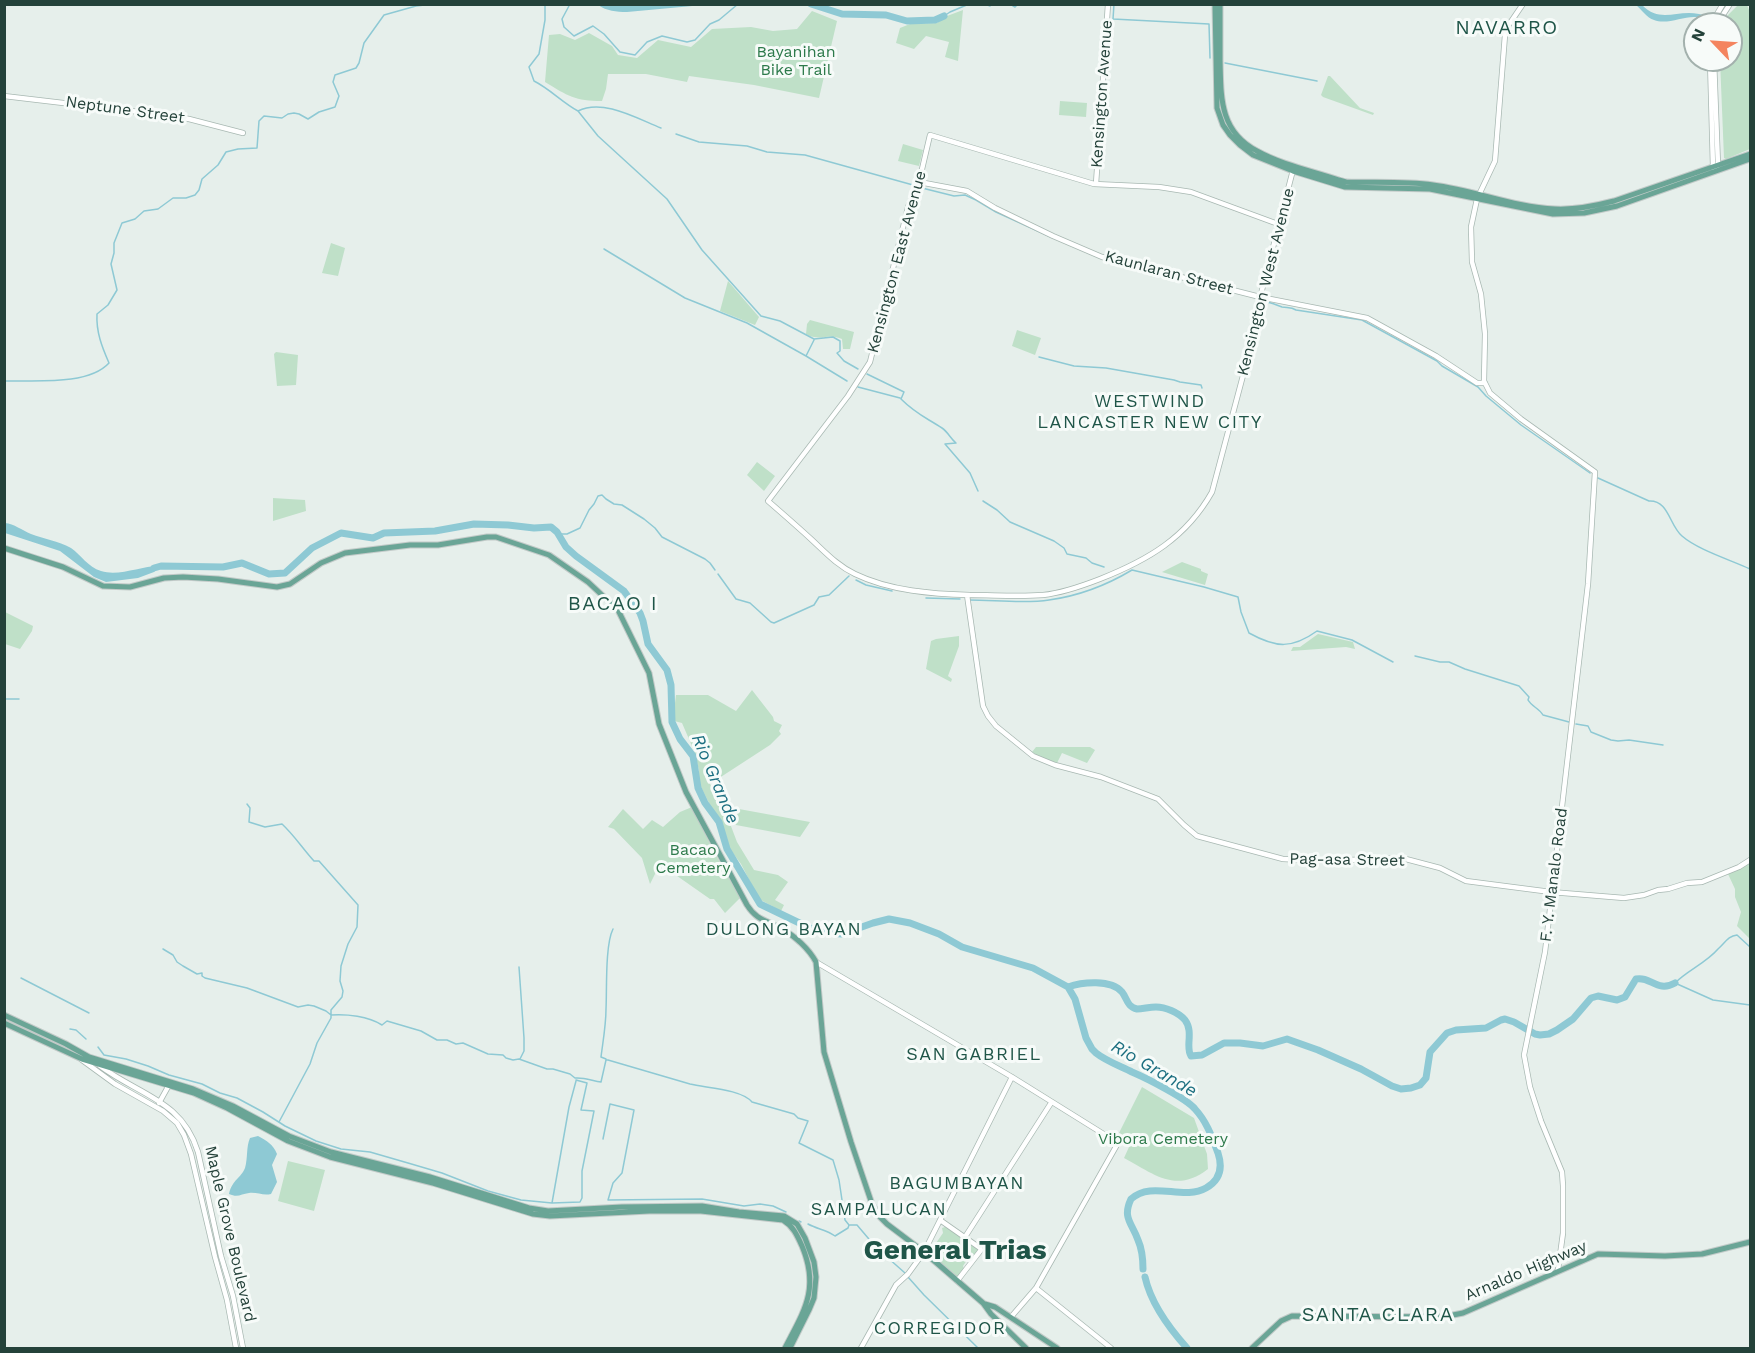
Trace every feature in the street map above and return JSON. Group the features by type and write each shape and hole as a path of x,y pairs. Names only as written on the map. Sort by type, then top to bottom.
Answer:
{"main road":[{"path":"1215,4 1216,101 1221,120 1234,140 1246,151 1265,160 1346,182 1431,184 1478,197 1553,209 1583,208 1614,201 1750,159"},
{"path":"1220,4 1221,103 1227,122 1249,147 1294,168"},
{"path":"1715,168 1750,154"},
{"path":"4,548 63,567 103,586 120,588 138,586 164,578 183,578 218,579 277,587 290,584 321,563 345,553 410,545 451,544 487,537 502,539 549,555 588,582 618,610 649,673 659,724 686,792 747,905 761,920 787,932 810,952 816,962 824,1052 850,1142 872,1204 887,1224 924,1252 983,1303 991,1314 1026,1348"},
{"name":"Maple Grove Boulevard","path":"4,1015 89,1057"},
{"name":"Maple Grove Boulevard","path":"4,1023 82,1059"},
{"path":"89,1057 193,1089 232,1106 289,1136 331,1152 430,1176 534,1209 548,1211 702,1206 784,1216 797,1224 805,1238 814,1262 816,1277 814,1298 790,1348"},
{"path":"82,1059 169,1085 227,1108 288,1141 330,1157 433,1183 533,1214 550,1216 701,1211 783,1220 791,1226 807,1258 810,1284 810,1294 805,1308 785,1348"},
{"name":"Arnaldo Highway","path":"1252,1348 1281,1321 1292,1316 1443,1317 1523,1288 1558,1270 1598,1254 1665,1256 1702,1254 1750,1242"},
{"path":"983,1303 995,1307 1057,1348"}],"street":[{"name":"Kensington Avenue","path":"1096,184 1108,4"},
{"path":"1485,383 1485,334 1482,301 1472,262 1471,227 1478,197 1495,161 1505,35 1508,26 1523,4"},
{"path":"1712,72 1715,168"},
{"name":"Neptune Street","path":"4,96 165,115 243,133"},
{"name":"Kensington East Avenue","path":"768,501 848,396 870,362 908,207 918,185 930,135 1096,184"},
{"name":"Kensington West Avenue","path":"768,501 838,564 871,580 906,589 967,595 1044,595 1081,586 1149,557 1175,539 1188,525 1206,502 1216,483 1253,338 1260,297 1278,224 1294,168"},
{"path":"1096,184 1180,190 1278,224"},
{"name":"Kaunlaran Street","path":"918,185 967,191 995,208 1102,257 1260,297 1367,318 1436,356 1477,383 1485,383"},
{"name":"F. Y. Manalo Road","path":"1485,383 1490,393 1521,419 1595,472 1588,584 1545,952 1524,1059 1541,1121 1562,1172 1563,1233 1558,1270"},
{"name":"Pag-asa Street","path":"967,595 983,706 996,726 1035,757 1055,765 1101,777 1158,799 1197,836 1283,859 1321,861 1402,858 1440,868 1466,881 1551,892 1624,898 1702,882 1749,861"},
{"path":"1749,861 1750,869"},
{"path":"816,962 1012,1077 1118,1143 1036,1288 1011,1317"},
{"name":"Maple Grove Boulevard","path":"89,1057 116,1078 158,1104 177,1123 189,1147 227,1300 236,1348"},
{"name":"Maple Grove Boulevard","path":"82,1059 115,1084 172,1110 183,1121 196,1144 221,1256 233,1296 243,1348"},
{"path":"861,1348 896,1285 906,1276 924,1252 1012,1077"},
{"path":"158,1104 169,1085"},
{"path":"966,1237 1051,1103"},
{"path":"940,1220 979,1246 981,1250 957,1281"},
{"path":"1036,1288 1111,1348"}],"green space":[{"path":"1738,5 1747,5 1750,12 1750,149 1726,159 1724,158 1720,72 1743,72 1743,12 1731,12"},
{"path":"963,10 958,61 945,57 949,42 926,36 914,49 896,43 900,28 910,24 937,23"},
{"name":"Bayanihan Bike Trail","path":"812,11 837,21 819,98 754,85 689,76 687,82 646,74 608,74 602,101 593,101 572,97 545,82 549,35 560,34 575,40 589,33 612,46 618,55 637,58 658,40 691,47 712,29 751,27 773,31 797,29"},
{"path":"1328,76 1360,108 1374,113 1373,115 1323,97 1321,95"},
{"path":"1060,101 1087,103 1086,117 1059,115"},
{"path":"903,144 923,150 919,166 898,161"},
{"path":"331,243 345,248 338,276 322,273"},
{"path":"728,281 759,317 755,325 720,311"},
{"path":"810,320 854,332 850,349 843,349 842,339 837,337 815,337 806,334"},
{"path":"1017,330 1041,338 1035,355 1012,346"},
{"path":"276,352 298,355 296,385 277,386 274,354"},
{"path":"757,462 775,476 764,491 747,475"},
{"path":"273,498 305,500 306,511 273,521"},
{"path":"1182,562 1208,574 1205,585 1162,572"},
{"path":"5,612 33,626 20,649 5,644"},
{"path":"1318,634 1353,642 1355,649 1346,647 1291,651 1293,647 1300,647"},
{"path":"959,636 959,646 948,676 952,679 951,682 926,669 931,641"},
{"path":"752,690 774,721 782,725 779,731 781,734 770,745 710,784 726,813 737,842 754,870 778,875 788,882 775,900 784,905 781,911 759,899 741,864 730,849 721,820 712,809 698,781 699,771 695,753 682,723 673,719 676,695 708,695 736,711"},
{"path":"1036,747 1090,747 1095,750 1087,763 1062,753 1057,763 1032,752"},
{"name":"Bacao Cemetery","path":"692,807 740,898 725,913 714,899 710,899 660,864 650,884 642,858 614,829 608,827 623,809 643,829 652,820 663,827 680,812"},
{"path":"728,807 810,822 800,837 736,825"},
{"path":"1750,862 1750,939 1737,926 1741,912 1728,874"},
{"name":"Vibora Cemetery","path":"1142,1087 1194,1118 1207,1154 1208,1169 1186,1180 1175,1181 1155,1175 1124,1158 1129,1147 1117,1137"},
{"path":"288,1161 325,1170 314,1211 278,1201"},
{"path":"948,1226 979,1248 976,1255 971,1254 963,1266 965,1271 959,1277 931,1254 930,1250 943,1233 942,1228"}],"water":[{"path":"598,5 703,5 627,12 612,11"},
{"path":"1636,5 1642,5 1656,14 1683,14 1683,19 1670,21 1659,21 1649,17"},
{"path":"5,523 71,548 88,564 101,571 116,573 161,566 154,572 138,578 106,582 94,577 60,551 5,533"},
{"path":"258,1136 272,1145 277,1154 272,1165 277,1182 271,1194 252,1193 237,1196 229,1194 232,1185 245,1168 250,1138"}],"waterway":[{"path":"4,381 74,379 100,370 109,363 99,333 97,314 108,305 117,290 111,264 114,243 122,223 135,219 144,211 158,209 173,198 195,195 202,179 218,165 226,152 257,148 259,121 264,116 282,118 294,113 308,119 319,112 335,107 339,96 333,82 335,75 356,68 364,43 384,15 433,4"},
{"path":"545,4 545,20 539,54 529,67 534,81 578,111 598,107 609,108 661,128"},
{"path":"570,4 562,19 564,27 574,36 593,26 604,34 620,52 635,55 647,42 662,36 687,42 695,40 710,24 719,20 738,4"},
{"path":"811,4 842,14 886,15 907,21 935,20 944,16"},
{"path":"944,16 969,4"},
{"path":"985,4 990,6 993,4"},
{"path":"1010,4 1015,7 1018,4"},
{"path":"1114,4 1113,19 1209,24 1210,58"},
{"path":"1225,63 1317,81"},
{"path":"578,111 598,136 667,199 702,250 761,316 780,321 814,339 833,337 840,341 840,351 837,353 844,361 858,369"},
{"path":"676,134 699,142 747,146 767,152 805,155 913,185"},
{"path":"922,188 954,196 965,195 1051,237"},
{"path":"604,249 685,298 747,323 806,356"},
{"path":"1264,302 1296,310 1362,320 1437,361 1478,387 1521,425 1590,473"},
{"path":"814,340 806,356 847,381"},
{"path":"1039,357 1074,366 1106,368 1201,385 1202,388"},
{"path":"867,374 904,392 901,399 906,404 946,431 956,443 945,444 970,473 978,491"},
{"path":"858,387 900,398"},
{"path":"1598,478 1649,501 1661,504 1682,536 1706,550 1750,569"},
{"path":"559,534 567,534 580,528 598,496 602,495 614,504 622,505 644,519 662,537 705,559 715,570"},
{"path":"983,501 1010,522 1054,541 1064,548 1067,554 1086,558 1104,567"},
{"name":"Rio Grande","path":"154,568 161,566 223,567 242,563 269,574 285,573 312,548 341,533 373,538 384,533 435,531 474,524 551,527 576,556 624,591 640,613 648,644 667,670 671,685 672,722 680,739 693,756 698,788 705,803 719,822 727,849 760,904 825,933 842,934 889,919 910,923 939,934 962,947 1033,968 1068,987 1075,999 1086,1038 1096,1053 1175,1094 1190,1104 1203,1119 1218,1153 1220,1164 1219,1173 1211,1185 1188,1193 1148,1191 1131,1199 1128,1206 1128,1216 1140,1247 1143,1269"},
{"path":"969,600 1030,602 1071,596 1132,570 1238,597 1249,633 1268,642 1292,643 1317,631 1352,640 1393,662"},
{"path":"718,574 736,599 750,603 774,623 814,605 819,597 829,595 849,576"},
{"path":"856,580 866,585 892,591"},
{"path":"926,598 960,599"},
{"path":"1415,656 1449,662 1519,686 1529,697 1528,700 1543,715 1569,722"},
{"path":"4,699 19,699"},
{"path":"1576,724 1588,726 1591,732 1611,740 1663,745"},
{"path":"247,804 250,808 249,822 265,827 282,824 314,861 319,861 358,905 357,927 348,944 341,966 342,997 331,1010 331,1018 317,1043 310,1064 279,1122"},
{"path":"606,1059 601,1057 606,1021 608,956 613,929"},
{"path":"1750,947 1737,935 1731,937 1675,983 1713,1000 1750,1005"},
{"path":"163,949 173,955 177,962 197,974 202,973 205,978 247,988 298,1007 314,1006 331,1015 357,1016 382,1025 387,1021 421,1031 437,1040 463,1043 488,1054 503,1055 513,1060 519,1059 570,1074 575,1078 601,1082 606,1060 608,1060 690,1084 740,1094 752,1102 794,1114 808,1121 799,1143 833,1160 839,1180 845,1220 849,1225 835,1236 808,1224"},
{"path":"519,967 524,1038 524,1051 520,1059"},
{"path":"21,978 89,1013"},
{"path":"1068,987 1104,983 1122,992 1134,1008 1160,1007 1175,1012 1188,1025 1191,1056 1202,1055 1224,1043 1263,1046 1287,1039 1318,1050 1401,1089 1420,1085 1426,1078 1430,1052 1447,1033 1456,1030 1486,1028 1505,1019 1535,1034 1549,1034 1573,1019 1591,998 1598,996 1617,1000 1625,997 1636,979 1663,986 1675,983"},
{"path":"70,1029 76,1030 86,1039"},
{"path":"98,1047 104,1055 148,1066 237,1098 316,1141 341,1149 370,1152 521,1200 552,1203 580,1202 582,1198 582,1171 594,1111 581,1110 587,1083 576,1080"},
{"path":"552,1203 569,1107 576,1081"},
{"path":"603,1139 610,1104 634,1110 622,1173 613,1183 608,1200 702,1199 744,1206 760,1204 773,1206 786,1212"},
{"path":"850,1225 857,1225 874,1245"},
{"path":"879,1250 905,1273"},
{"path":"908,1277 978,1348"},
{"name":"Rio Grande","path":"1145,1277 1162,1315 1187,1348"}],"district":[{"name":"NAVARRO","path":"1507,28"},
{"name":"WESTWIND LANCASTER NEW CITY","path":"1150,412"},
{"name":"BACAO I","path":"613,604"},
{"name":"DULONG BAYAN","path":"784,930"},
{"name":"SAN GABRIEL","path":"974,1055"},
{"name":"BAGUMBAYAN","path":"957,1184"},
{"name":"SAMPALUCAN","path":"879,1210"},
{"name":"General Trias","path":"955,1251"},
{"name":"SANTA CLARA","path":"1378,1315"},
{"name":"CORREGIDOR","path":"940,1329"}]}
